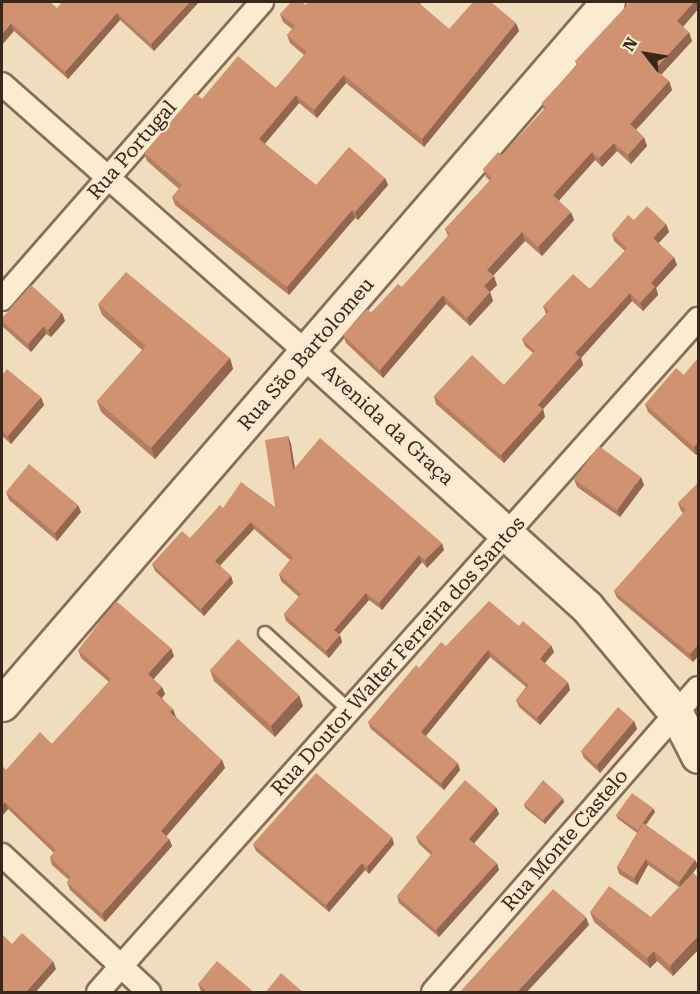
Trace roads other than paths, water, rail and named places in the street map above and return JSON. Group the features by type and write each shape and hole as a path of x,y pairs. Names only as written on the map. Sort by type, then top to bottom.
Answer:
{"street":[{"name":"Rua Portugal","path":"2,299 262,2"},
{"name":"Rua São Bartolomeu","path":"2,704 608,2"},
{"name":"Avenida da Graça","path":"2,84 106,180 307,353 588,607 676,713 699,756"},
{"name":"Rua Doutor Walter Ferreira dos Santos","path":"98,993 348,709 509,534 699,319"},
{"name":"Rua Monte Castelo","path":"433,993 699,688"},
{"path":"2,855 123,964 149,993"}],"lane":[{"path":"265,633 348,709"}]}
